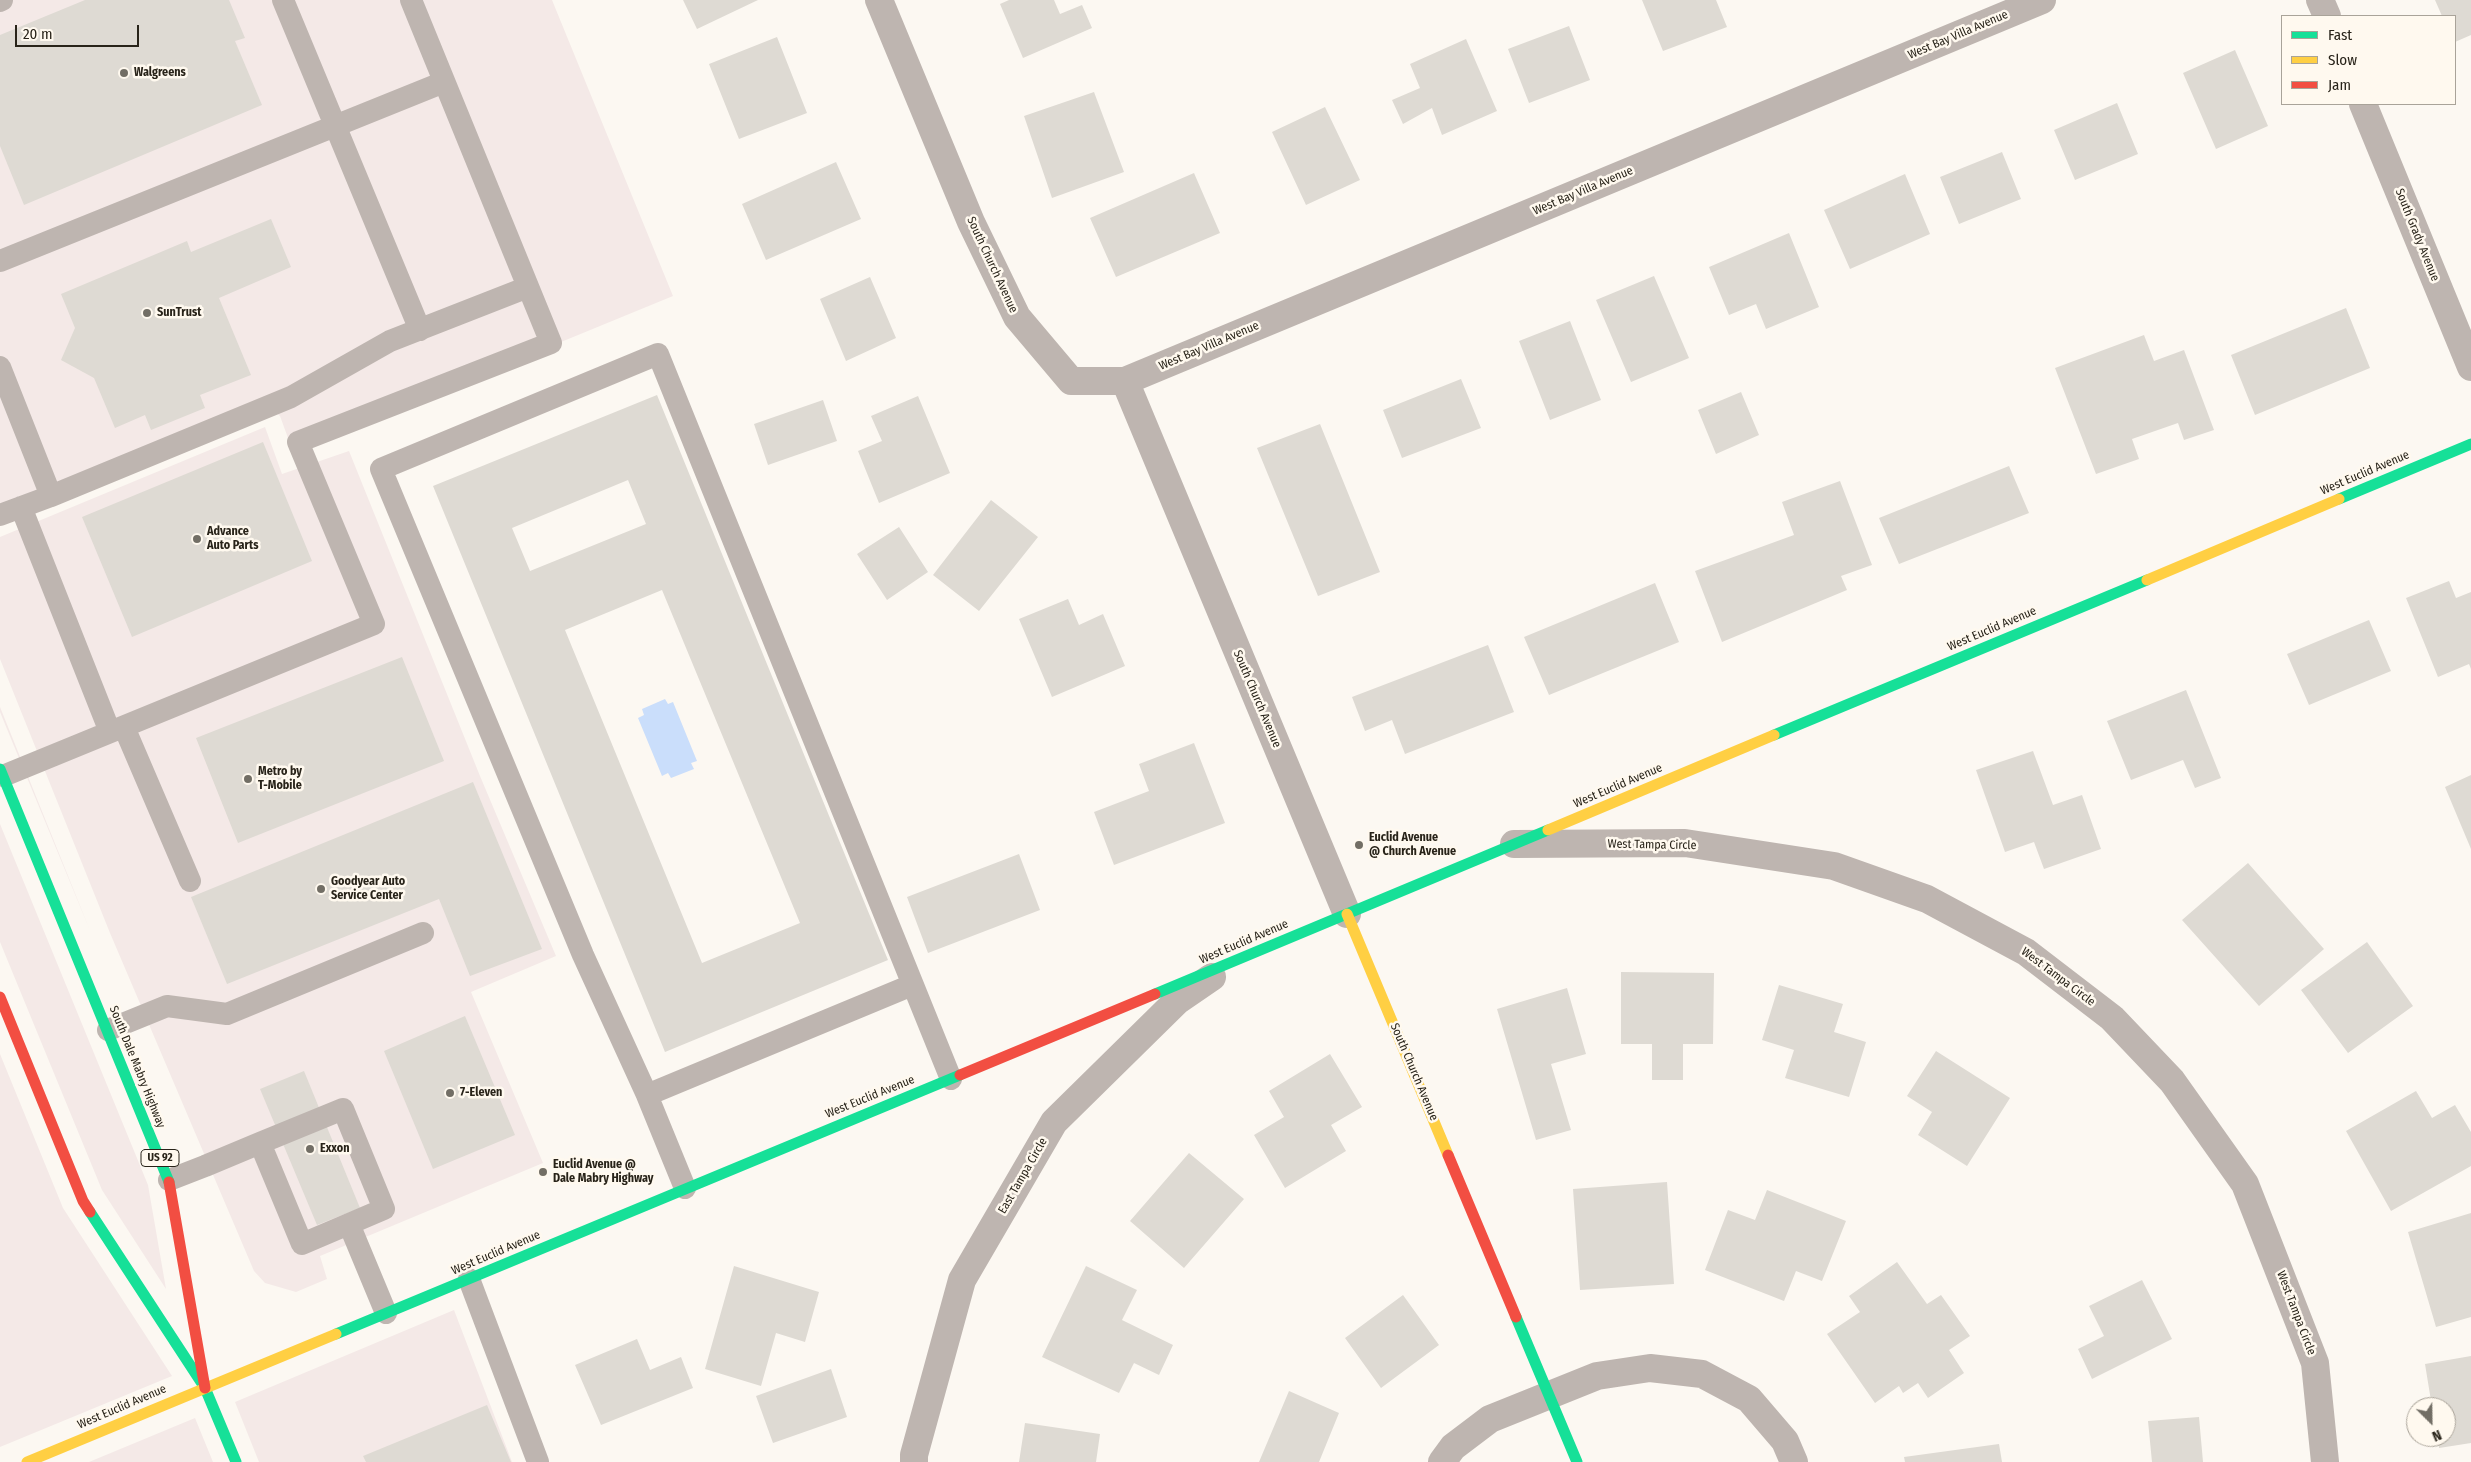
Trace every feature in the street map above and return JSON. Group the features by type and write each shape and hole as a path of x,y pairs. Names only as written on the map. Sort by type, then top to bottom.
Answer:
{"street":[{"name":"South Church Avenue","path":"879,0 971,222 1017,317 1071,381 1125,381 1577,1462"},
{"name":"West Bay Villa Avenue","path":"1125,381 2042,0"},
{"path":"2320,0 2327,15"},
{"name":"South Grady Avenue","path":"2363,105 2471,367"},
{"name":"West Euclid Avenue","path":"27,1462 951,1079 2471,444"},
{"name":"South Dale Mabry Highway","path":"2,772 169,1180 205,1388"},
{"name":"West Tampa Circle","path":"1514,844 1685,843 1834,866 1928,898 2026,952 2112,1018 2172,1081 2245,1184 2315,1363 2325,1462"},
{"name":"East Tampa Circle","path":"914,1462 914,1455 962,1280 1054,1122 1177,1001 1239,959"},
{"name":"South Dale Mabry Highway","path":"0,997 83,1201 205,1388 236,1462"},
{"path":"1442,1462 1453,1447 1490,1419 1597,1376 1650,1368 1702,1374 1749,1399 1786,1441 1794,1462"}],"lane":[{"path":"283,0 420,330"},
{"path":"2,772 117,729 374,624 298,442 551,343 411,0"},
{"path":"0,261 444,82"},
{"path":"0,515 51,496 291,397 390,341 528,287"},
{"path":"685,1188 647,1095 579,946 381,469 658,354 951,1079"},
{"path":"0,366 51,496"},
{"path":"21,507 117,729 190,881"},
{"path":"108,1030 167,1006 227,1014 423,933"},
{"path":"647,1095 912,985"},
{"path":"169,1180 343,1109 384,1209 302,1244 260,1143"},
{"path":"349,1224 386,1313"},
{"path":"469,1279 538,1462"}],"shaded area":[{"path":"0,0 552,0 673,296 342,432 292,449 280,416 270,408 0,516"},
{"path":"265,427 282,474 349,451 480,776 556,956 471,992 543,1163 320,1256 327,1279 296,1292 265,1283 254,1271 110,933 0,659 0,537"},
{"path":"0,707 91,933 0,712"},
{"path":"0,824 148,1185 166,1289 102,1190 0,942"},
{"path":"0,1054 63,1208 172,1376 0,1447"},
{"path":"454,1310 512,1462 259,1462 235,1402"},
{"path":"195,1418 213,1462 89,1462"}],"water":[{"path":"665,699 668,704 673,702 697,761 691,763 694,769 671,778 668,773 662,776 638,718 644,715 642,709"}],"building":[{"name":"Walgreens","path":"85,0 229,0 245,38 235,41 262,105 24,205 0,146 0,35"},
{"path":"683,0 758,0 697,29"},
{"path":"1009,0 1054,0 1060,14 1082,5 1092,28 1023,58 1000,4"},
{"path":"1642,0 1716,0 1727,27 1663,51"},
{"path":"2435,0 2471,0 2471,35 2456,42 2456,15 2442,15"},
{"path":"1569,26 1590,80 1529,103 1508,49"},
{"path":"777,37 807,113 739,139 709,64"},
{"path":"1466,39 1497,111 1442,135 1432,108 1403,124 1392,100 1420,88 1410,64"},
{"path":"2235,50 2268,126 2216,149 2183,73"},
{"path":"1094,92 1124,172 1052,198 1024,116"},
{"path":"2117,103 2138,154 2075,180 2054,130"},
{"path":"1325,107 1360,180 1306,205 1272,132"},
{"path":"2002,152 2021,199 1959,224 1940,177"},
{"path":"836,162 861,219 766,260 742,204"},
{"path":"1194,173 1220,233 1116,277 1090,218"},
{"path":"1905,174 1930,234 1850,269 1824,210"},
{"name":"SunTrust","path":"271,219 291,267 219,298 251,375 200,395 205,408 151,430 145,415 115,428 94,378 61,360 75,328 61,294 187,241 191,252"},
{"path":"1789,233 1819,307 1766,329 1756,304 1729,315 1709,267"},
{"path":"1654,276 1689,358 1631,382 1596,300"},
{"path":"870,277 896,338 846,361 820,299"},
{"path":"2346,308 2370,368 2255,415 2231,355"},
{"path":"1570,321 1601,400 1550,420 1519,341"},
{"path":"2144,335 2154,361 2184,350 2214,430 2184,440 2178,423 2132,439 2139,459 2096,474 2055,368"},
{"path":"1461,379 1481,428 1402,458 1383,410"},
{"path":"1741,392 1759,435 1716,454 1698,410"},
{"path":"657,395 888,960 665,1052 433,486","holes":["628,480 646,524 530,571 512,528","662,590 800,923 702,963 565,630"]},
{"path":"918,396 950,473 879,503 858,451 882,441 871,416"},
{"path":"823,400 837,441 768,465 754,424"},
{"path":"1320,424 1380,572 1318,596 1257,448"},
{"name":"Advance Auto Parts","path":"263,442 312,561 132,637 82,517"},
{"path":"2009,466 2029,513 1899,564 1879,518"},
{"path":"1840,481 1872,565 1841,576 1847,590 1722,642 1695,571 1794,535 1782,502"},
{"path":"991,500 1038,537 979,611 933,575"},
{"path":"899,527 928,572 887,600 857,554"},
{"path":"2449,581 2456,598 2471,592 2471,669 2469,664 2438,677 2406,598"},
{"path":"1655,583 1679,642 1549,695 1524,637"},
{"path":"1068,599 1079,625 1103,614 1125,666 1052,697 1019,619"},
{"path":"2369,620 2391,671 2309,705 2287,654"},
{"path":"1488,645 1514,712 1405,754 1392,720 1365,731 1352,697"},
{"path":"402,657 444,761 238,843 196,738"},
{"path":"2186,690 2221,778 2195,788 2183,760 2131,780 2107,721"},
{"path":"1194,743 1225,823 1114,865 1094,812 1149,791 1139,764"},
{"path":"2033,751 2053,805 2082,795 2101,849 2044,869 2034,842 2005,852 1976,770"},
{"path":"2471,775 2471,849 2445,787"},
{"path":"473,782 542,949 470,976 439,899 227,984 191,897"},
{"path":"1019,854 1040,910 928,953 907,897"},
{"path":"2248,863 2324,949 2259,1006 2182,920"},
{"path":"2367,942 2413,1006 2348,1053 2301,990"},
{"path":"1621,972 1714,973 1713,1044 1683,1044 1683,1080 1652,1080 1652,1044 1621,1044"},
{"path":"1779,985 1843,1004 1834,1032 1866,1042 1849,1097 1785,1078 1794,1050 1762,1040"},
{"path":"1567,988 1586,1054 1551,1064 1571,1130 1536,1140 1497,1009"},
{"name":"7-Eleven","path":"465,1016 515,1135 433,1169 384,1051"},
{"path":"1936,1051 2010,1098 1967,1166 1918,1135 1932,1112 1907,1096"},
{"path":"1330,1054 1362,1107 1331,1125 1346,1151 1285,1188 1254,1135 1284,1117 1269,1091"},
{"name":"Exxon","path":"304,1071 360,1208 317,1225 260,1089"},
{"path":"2416,1091 2432,1118 2455,1105 2471,1132 2471,1166 2391,1211 2346,1131"},
{"path":"1189,1153 1244,1199 1184,1268 1130,1221"},
{"path":"1667,1182 1674,1284 1580,1290 1573,1189"},
{"path":"1767,1190 1846,1221 1822,1281 1796,1271 1784,1301 1705,1270 1728,1210 1755,1220"},
{"path":"2471,1213 2471,1317 2436,1327 2408,1232"},
{"path":"1897,1262 1927,1304 1941,1295 1970,1336 1949,1350 1964,1373 1928,1398 1918,1383 1903,1393 1899,1386 1875,1403 1827,1334 1860,1312 1849,1296"},
{"path":"734,1266 819,1292 805,1342 776,1333 761,1386 705,1369"},
{"path":"1086,1266 1137,1290 1122,1320 1173,1345 1159,1375 1134,1363 1119,1393 1042,1357"},
{"path":"2142,1280 2172,1339 2092,1379 2078,1349 2104,1336 2089,1306"},
{"path":"1403,1295 1439,1345 1381,1388 1345,1338"},
{"path":"637,1339 650,1370 681,1357 693,1388 601,1425 575,1365"},
{"path":"2471,1356 2471,1443 2456,1445 2456,1397 2430,1397 2425,1364"},
{"path":"831,1369 847,1417 773,1443 756,1396"},
{"path":"1289,1391 1339,1413 1319,1462 1259,1462"},
{"path":"487,1405 511,1462 366,1462 363,1456"},
{"path":"2199,1417 2203,1462 2152,1462 2148,1421"},
{"path":"1025,1423 1100,1434 1096,1462 1019,1462"},
{"path":"1999,1444 2002,1462 1905,1462 1904,1457"}],"traffic: fast":[{"path":"2339,499 2471,444"},
{"path":"1774,735 2147,580"},
{"path":"0,769 169,1182"},
{"path":"1155,994 1548,830"},
{"path":"336,1334 960,1075"},
{"path":"90,1212 205,1388 236,1462"},
{"path":"1516,1317 1577,1462"}],"traffic: slow":[{"path":"2147,580 2339,499"},
{"path":"1548,830 1774,735"},
{"path":"1347,914 1448,1155"},
{"path":"27,1462 336,1334"}],"traffic: jam":[{"path":"960,1075 1155,994"},
{"path":"0,997 83,1201 90,1212"},
{"path":"1448,1155 1516,1317"},
{"path":"169,1182 205,1388"}],"place":[{"name":"Walgreens","path":"124,73"},
{"name":"SunTrust","path":"147,313"},
{"name":"Advance Auto Parts","path":"197,539"},
{"name":"Metro by T-Mobile","path":"248,779"},
{"name":"Euclid Avenue @ Church Avenue","path":"1359,845"},
{"name":"Goodyear Auto Service Center","path":"321,889"},
{"name":"7-Eleven","path":"450,1093"},
{"name":"Exxon","path":"310,1149"},
{"name":"Euclid Avenue @ Dale Mabry Highway","path":"543,1172"}]}
